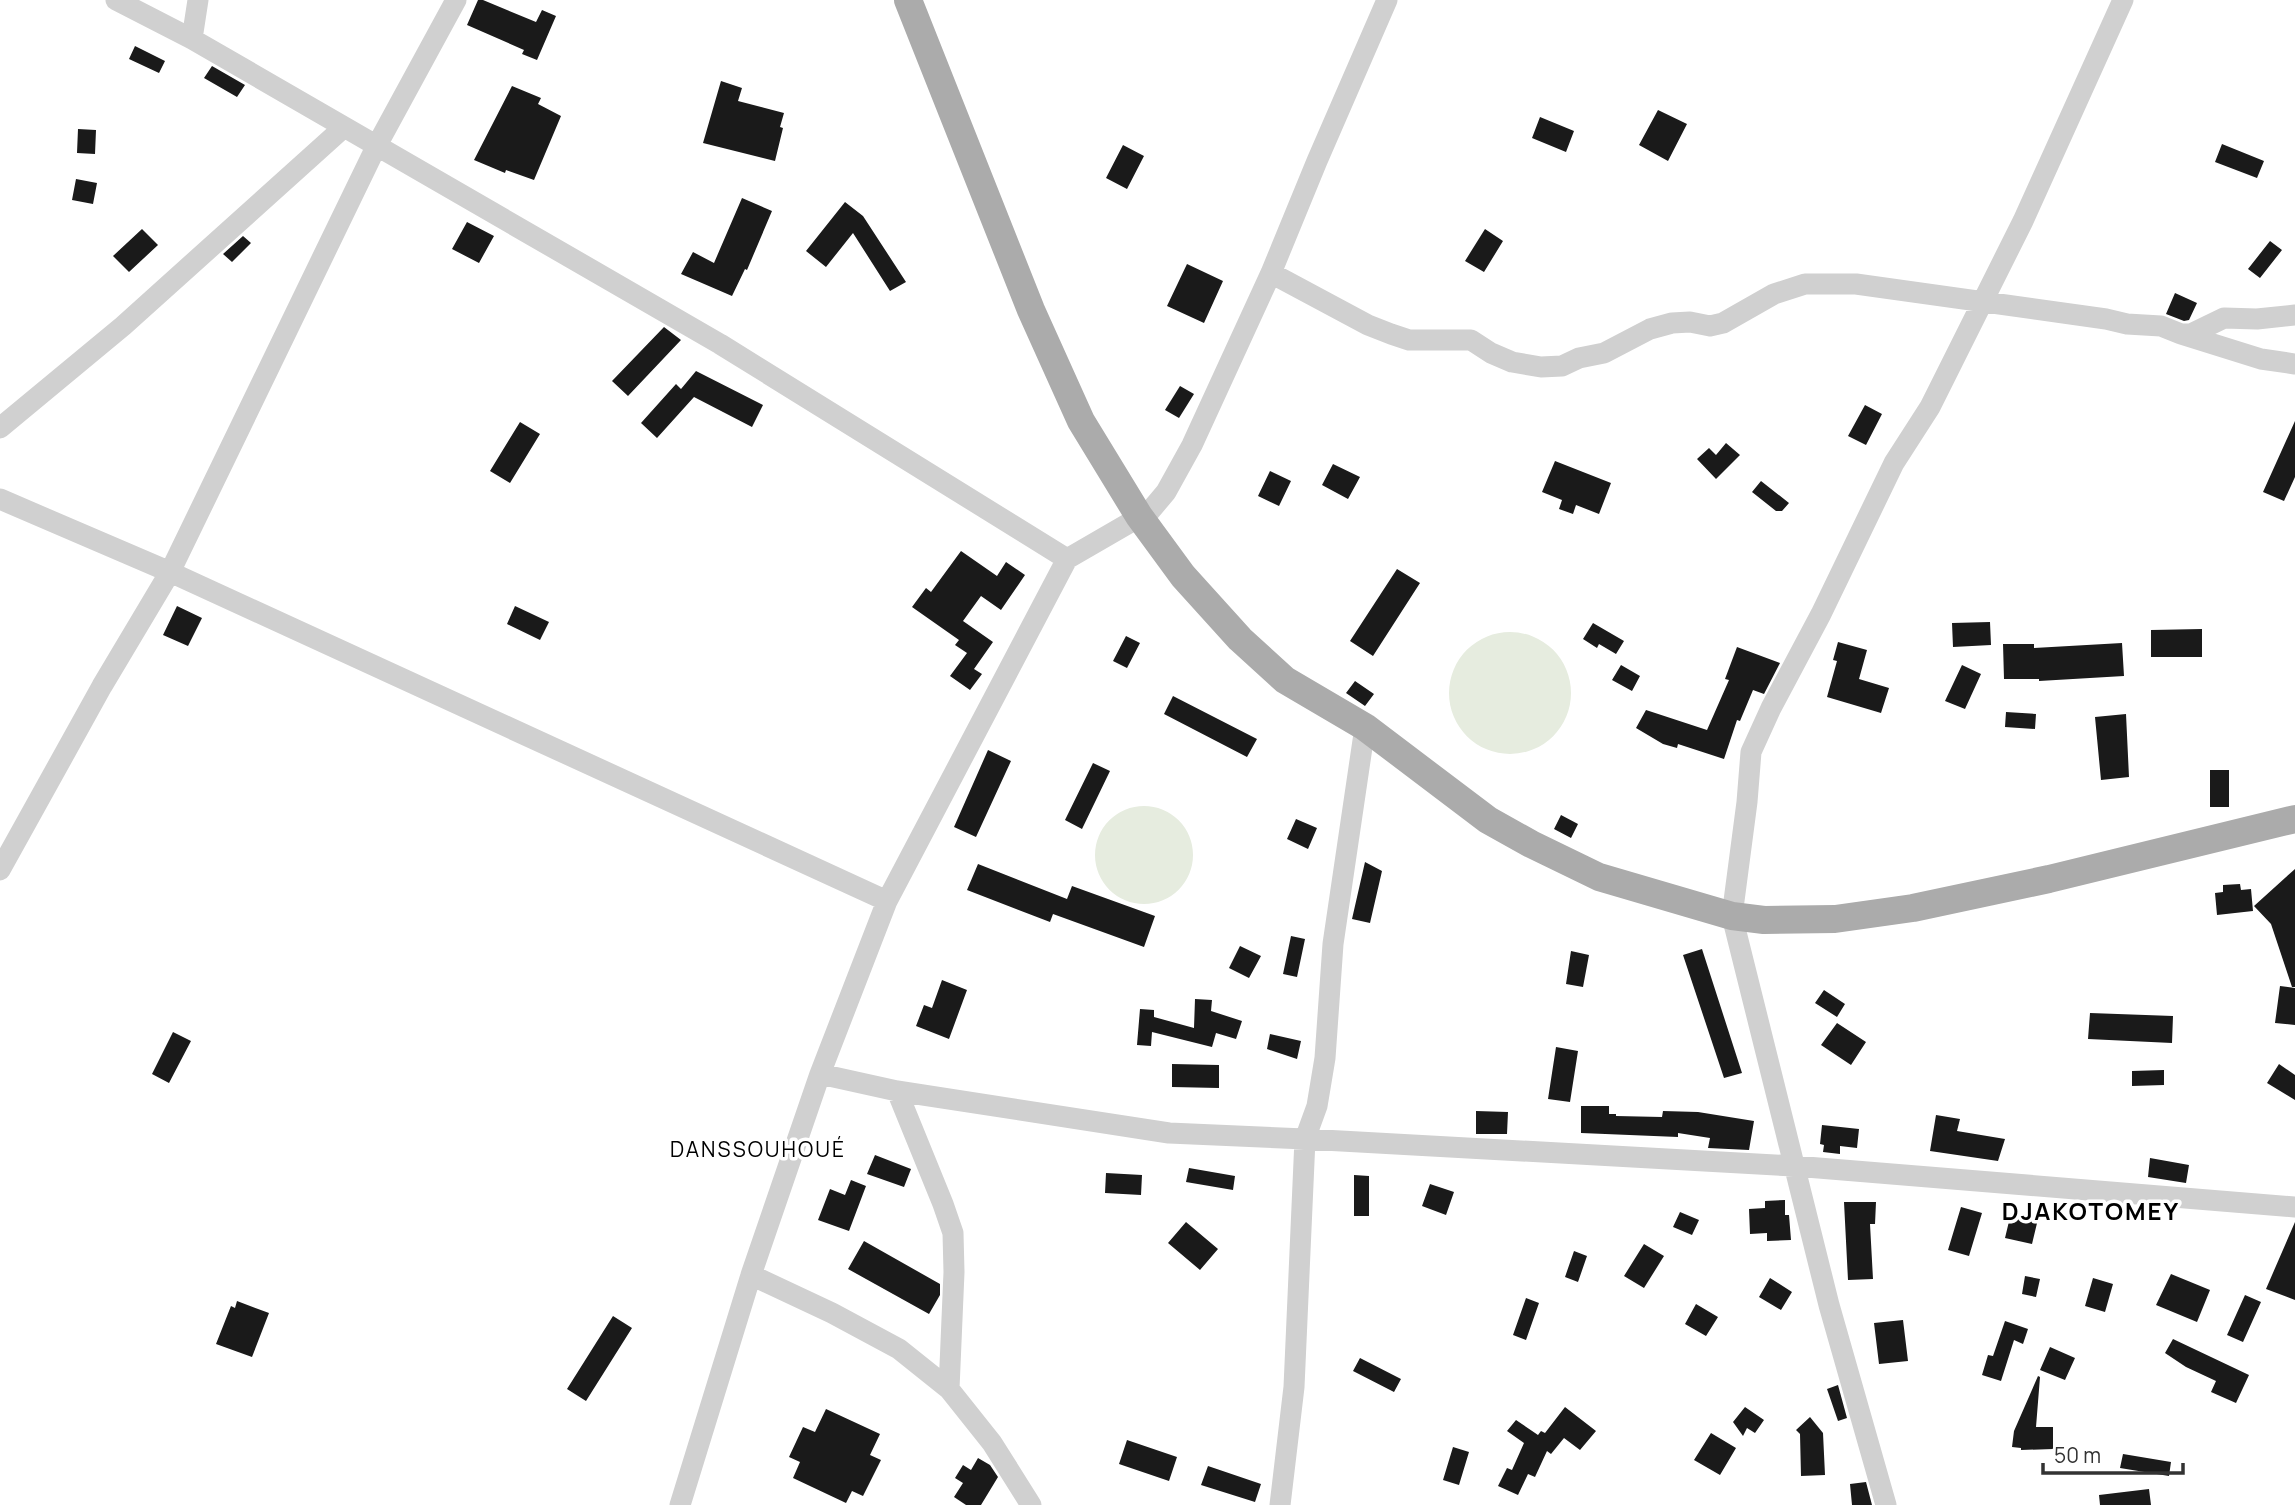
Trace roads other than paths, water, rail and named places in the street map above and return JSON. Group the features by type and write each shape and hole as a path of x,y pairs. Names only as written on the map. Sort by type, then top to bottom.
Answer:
{"main road":[{"path":"908,0 1036,322 1081,421 1139,516 1182,576 1240,639 1285,680 1364,727 1488,820 1599,877 1732,916 1764,920 1835,919 1913,908 2049,879 2295,819"}],"street":[{"path":"116,0 192,39 720,344 1067,559"},
{"path":"192,39 198,0"},
{"path":"0,870 102,686 170,572 376,146 456,0"},
{"path":"680,1505 751,1275 820,1074 887,901 1067,559 1150,511 1166,492 1192,445 1271,273 1387,0"},
{"path":"1886,1505 1829,1305 1732,916 1751,752 1894,463 1930,407 1984,301 2123,0"},
{"path":"0,428 122,326 344,128"},
{"path":"1271,273 1368,325 1391,334 1409,340 1471,340 1512,362 1541,367 1562,366 1579,358 1604,353 1650,329 1672,323 1690,322 1710,326 1723,323 1774,294 1805,284 1856,284 2161,327 2261,359 2295,364"},
{"path":"2181,334 2191,334 2224,318 2258,319 2295,314"},
{"path":"0,499 170,572 887,901"},
{"path":"1280,1505 1294,1387 1305,1139 1317,1106 1325,1058 1333,944 1364,727"},
{"path":"820,1074 897,1091 1169,1133 1794,1166 2295,1207"},
{"path":"897,1091 953,1233 949,1389"},
{"path":"751,1275 832,1313 899,1349 949,1389 992,1443 1031,1505"}],"district":[{"name":"DANSSOUHOUÉ","path":"758,1150"},
{"name":"DJAKOTOMEY","path":"2091,1212"}]}
